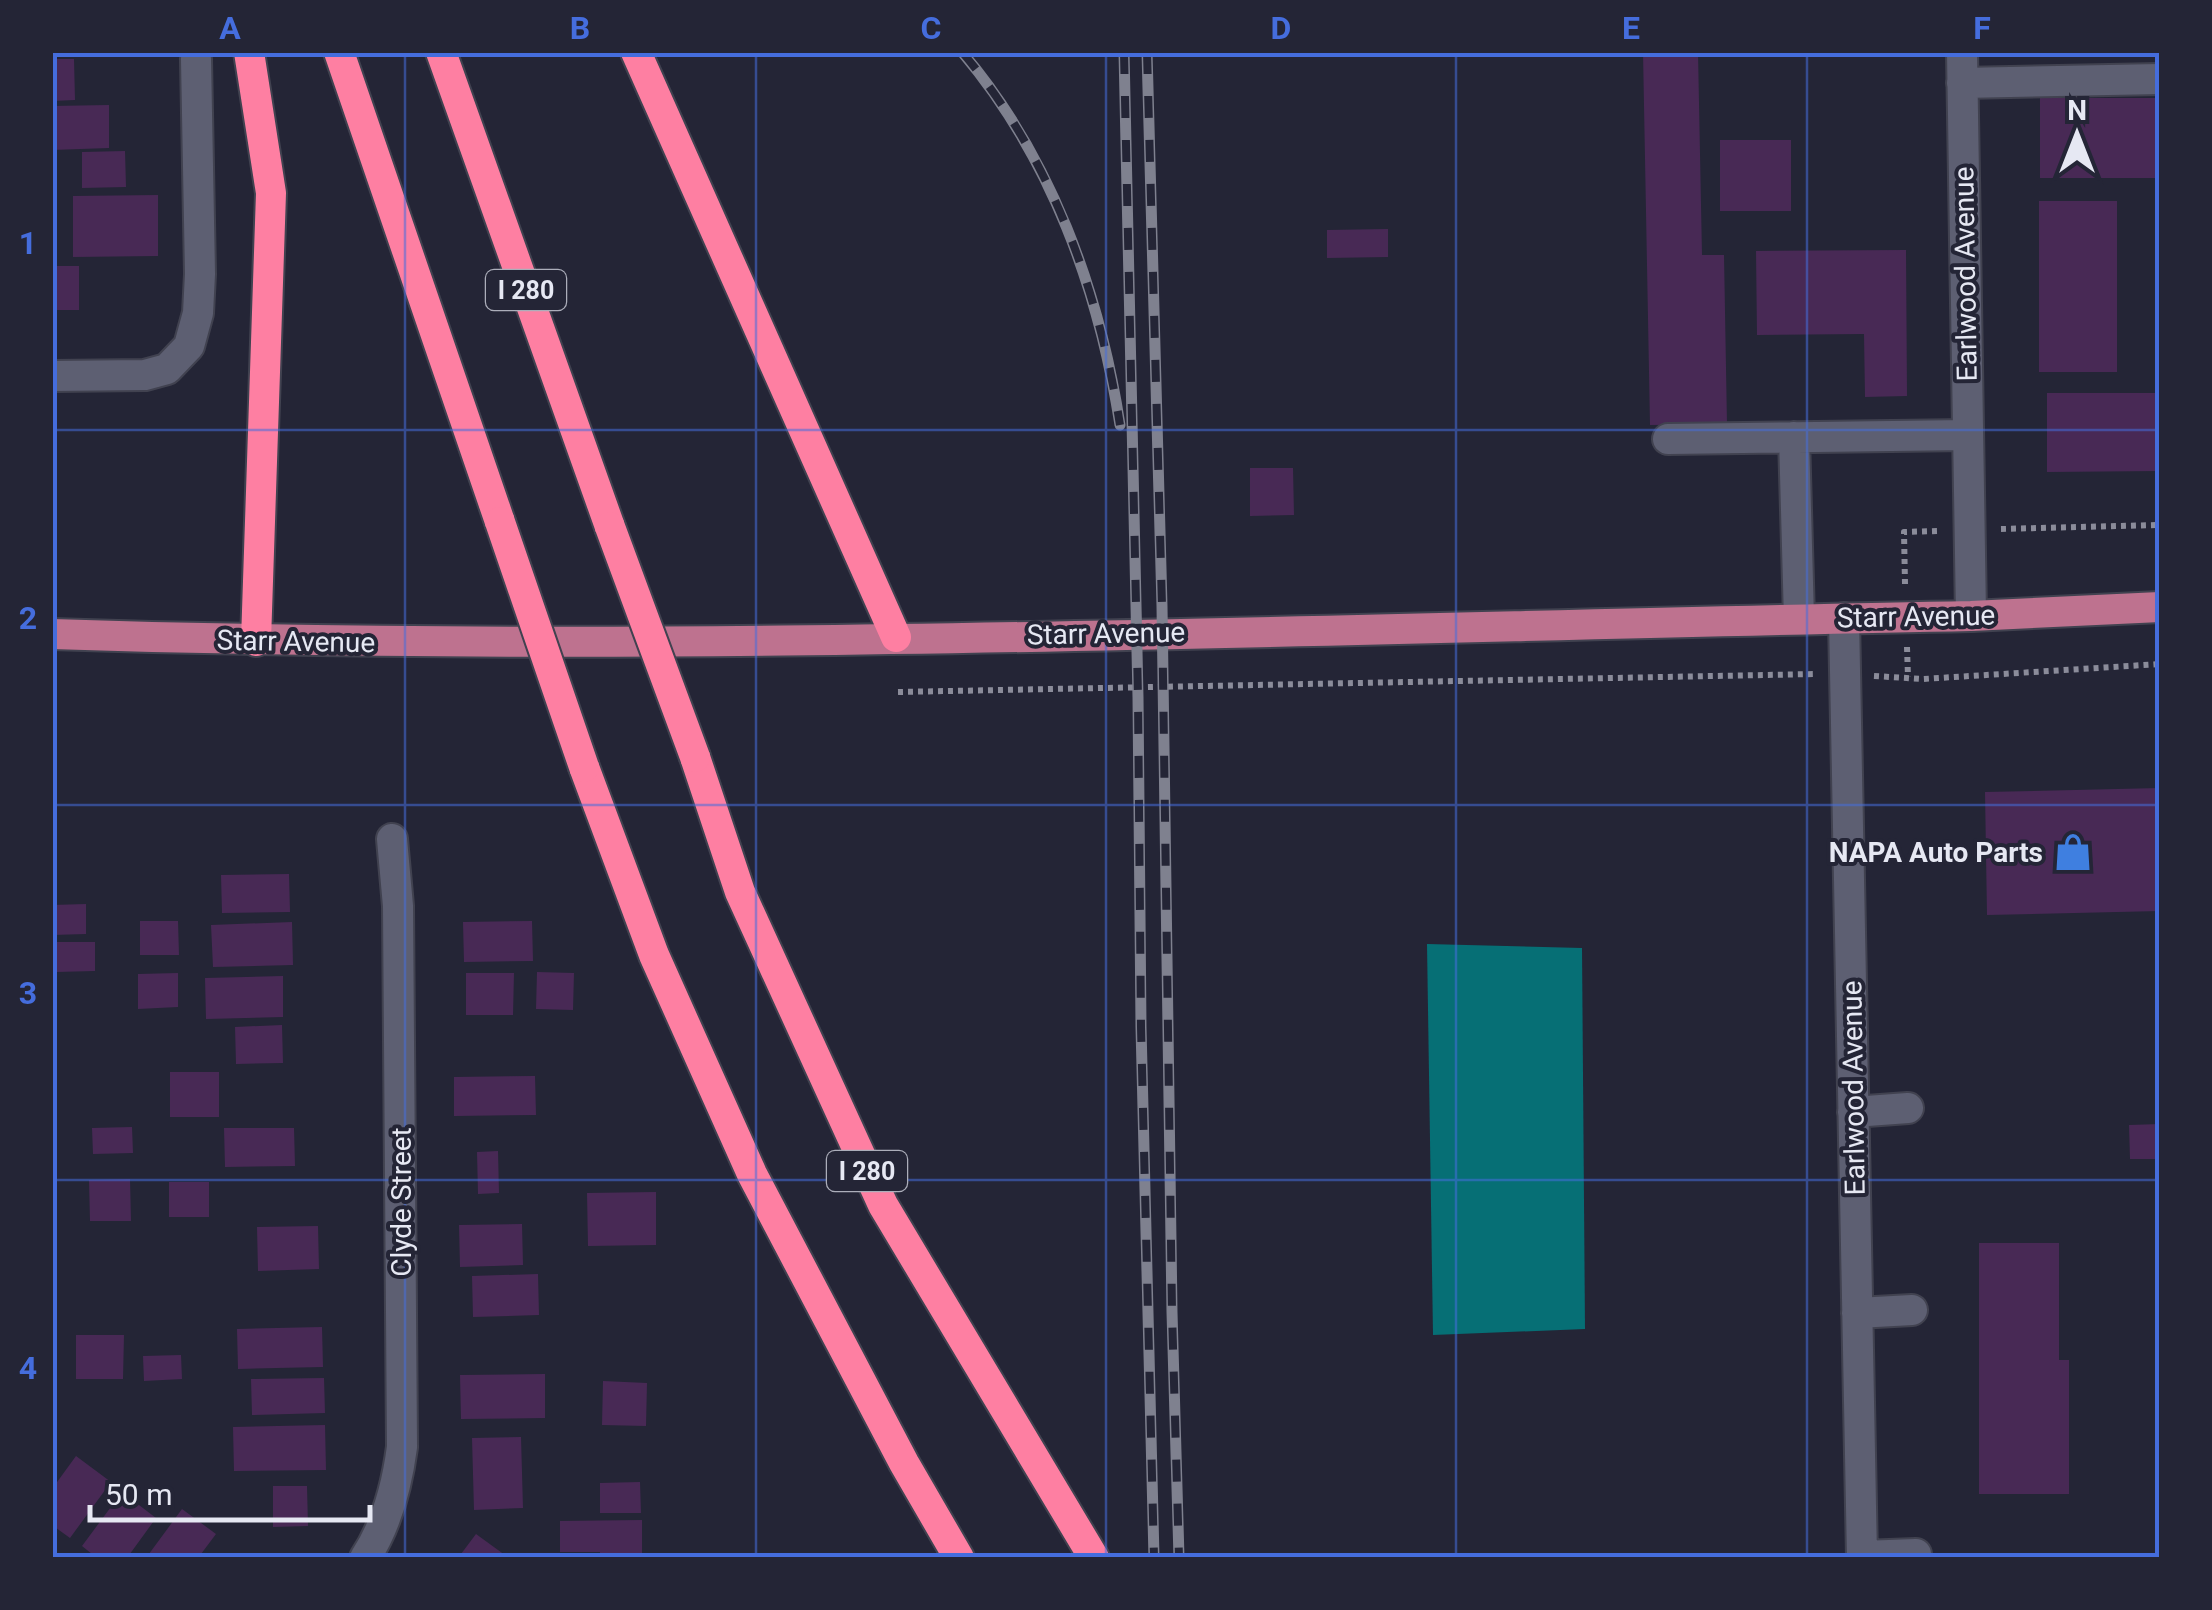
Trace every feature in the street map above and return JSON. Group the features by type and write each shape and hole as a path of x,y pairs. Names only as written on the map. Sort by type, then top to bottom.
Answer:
{"highway":[{"path":"249,52 271,193 256,641"},
{"path":"339,52 584,767 654,955 752,1174 958,1558"},
{"name":"I 280","path":"441,52 740,892 883,1205 1094,1558"},
{"path":"636,52 896,637"}],"main road":[{"name":"Starr Avenue","path":"52,634 472,644 1971,616 2160,607"}],"street":[{"name":"Earlwood Avenue","path":"1962,52 1971,616"},
{"path":"52,376 145,376 167,369 188,346 198,314 200,274 196,58"},
{"path":"1962,83 2160,79"},
{"path":"1668,439 1967,435"},
{"path":"1794,437 1800,618"},
{"name":"Earlwood Avenue","path":"1844,618 1862,1557"},
{"name":"Clyde Street","path":"365,1558 387,1514 398,1480 402,1447 398,906 392,839"},
{"path":"1853,1112 1908,1108"},
{"path":"1857,1313 1912,1310"},
{"path":"1862,1557 1916,1554"}],"path":[{"path":"1904,532 2160,525"},
{"path":"898,692 1846,675 1923,679 2160,664"}],"shaded area":[{"path":"1427,944 1582,948 1585,1329 1433,1335"}],"building":[{"path":"1643,52 1698,52 1702,255 1724,255 1727,424 1650,425"},
{"path":"52,59 74,59 75,100 52,101"},
{"path":"2040,98 2160,98 2160,178 2040,178"},
{"path":"109,105 109,148 52,150 52,106"},
{"path":"1720,140 1791,140 1791,211 1720,211"},
{"path":"125,151 126,187 82,188 82,152"},
{"path":"158,195 158,256 73,257 73,196"},
{"path":"2039,201 2117,201 2117,372 2039,372"},
{"path":"1388,229 1388,257 1327,258 1327,230"},
{"path":"1906,250 1907,396 1865,397 1864,334 1757,335 1756,251"},
{"path":"52,266 79,266 79,310 52,310"},
{"path":"2047,393 2160,393 2160,471 2047,472"},
{"path":"1250,468 1293,468 1294,515 1250,516"},
{"name":"NAPA Auto Parts","path":"2160,788 2160,911 1987,915 1985,792"},
{"path":"289,874 290,912 222,913 221,875"},
{"path":"86,904 86,934 52,935 52,905"},
{"path":"140,921 178,921 179,955 140,955"},
{"path":"532,921 533,961 464,962 463,922"},
{"path":"292,922 293,965 213,967 211,925"},
{"path":"55,942 95,942 95,971 56,972"},
{"path":"537,972 574,973 573,1010 536,1009"},
{"path":"178,973 178,1007 138,1009 138,974"},
{"path":"466,973 514,973 513,1015 466,1015"},
{"path":"283,976 283,1017 206,1019 205,978"},
{"path":"282,1025 283,1063 236,1064 235,1027"},
{"path":"170,1072 219,1072 219,1117 170,1117"},
{"path":"535,1076 536,1115 454,1116 454,1077"},
{"path":"2160,1124 2160,1159 2130,1159 2129,1125"},
{"path":"132,1127 133,1153 93,1154 92,1128"},
{"path":"224,1128 294,1128 295,1166 225,1167"},
{"path":"498,1151 499,1193 478,1194 477,1152"},
{"path":"130,1179 131,1221 90,1221 89,1180"},
{"path":"169,1182 209,1182 209,1217 169,1217"},
{"path":"656,1192 656,1245 588,1246 587,1193"},
{"path":"522,1224 523,1265 460,1267 459,1225"},
{"path":"318,1226 319,1269 258,1271 257,1227"},
{"path":"1979,1243 2059,1243 2059,1360 2069,1360 2069,1494 1979,1494"},
{"path":"538,1274 539,1315 473,1317 472,1276"},
{"path":"322,1327 323,1367 238,1369 237,1329"},
{"path":"76,1335 124,1335 123,1379 76,1379"},
{"path":"181,1355 182,1379 144,1381 143,1356"},
{"path":"545,1374 545,1418 461,1419 460,1375"},
{"path":"324,1378 325,1413 252,1415 251,1379"},
{"path":"603,1381 647,1383 646,1426 602,1425"},
{"path":"325,1425 326,1470 234,1471 233,1427"},
{"path":"521,1437 523,1508 474,1510 472,1438"},
{"path":"76,1456 111,1482 70,1538 52,1525 52,1489"},
{"path":"640,1482 641,1513 600,1513 600,1483"},
{"path":"273,1486 307,1486 308,1526 273,1527"},
{"path":"122,1492 156,1518 127,1558 97,1558 82,1546"},
{"path":"182,1509 216,1534 198,1558 146,1558"},
{"path":"642,1520 642,1558 600,1558 600,1552 560,1552 560,1521"},
{"path":"476,1534 509,1558 458,1558"}],"railway":[{"path":"962,52 1021,136 1066,227 1099,325 1120,425"},
{"path":"1124,52 1154,1558"},
{"path":"1147,52 1162,606 1179,1558"}],"place":[{"name":"NAPA Auto Parts","path":"2073,852"}]}
